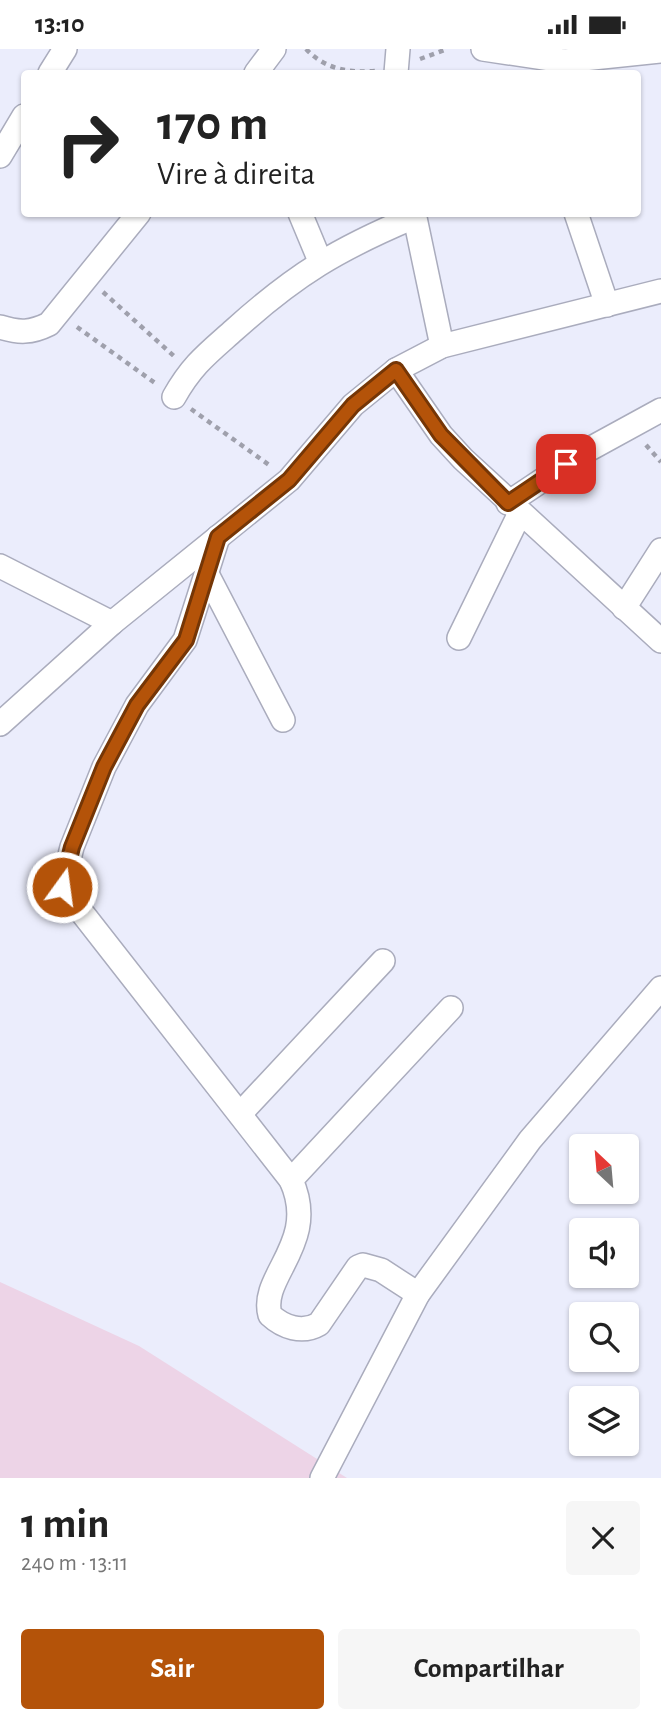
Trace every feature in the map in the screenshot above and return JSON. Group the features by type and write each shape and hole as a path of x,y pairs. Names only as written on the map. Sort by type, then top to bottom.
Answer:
{"street":[{"path":"52,70 65,49"},
{"path":"258,70 274,49"},
{"path":"396,70 398,49"},
{"path":"483,49 530,60 564,61 661,51"},
{"path":"0,156 21,121"},
{"path":"0,327 19,333 35,332 49,324 136,217"},
{"path":"302,217 320,261"},
{"path":"174,397 190,369 264,303 320,261 410,217"},
{"path":"414,217 442,346"},
{"path":"577,217 607,305"},
{"path":"0,725 112,623 289,480 353,405 396,370 442,346 661,291"},
{"path":"396,370 441,435 514,508 661,641"},
{"path":"459,638 514,508 586,451 661,410"},
{"path":"218,537 186,640 137,705 104,767 72,847 62,887 291,1180 299,1196 291,1254 269,1297 270,1315 284,1326 306,1329 319,1324 358,1267 363,1265 381,1270 418,1294"},
{"path":"624,608 661,550"},
{"path":"0,566 112,623"},
{"path":"207,574 283,720"},
{"path":"240,1114 383,961"},
{"path":"322,1478 418,1294 530,1140 661,988"},
{"path":"291,1180 451,1008"}],"path":[{"path":"87,278 190,369"}],"shaded area":[{"path":"0,1282 139,1346 347,1478 0,1478"}],"route":[{"path":"62,887 72,847 104,767 137,705 186,640 218,537 289,480 353,405 396,370 441,435 508,503 566,464"}]}
